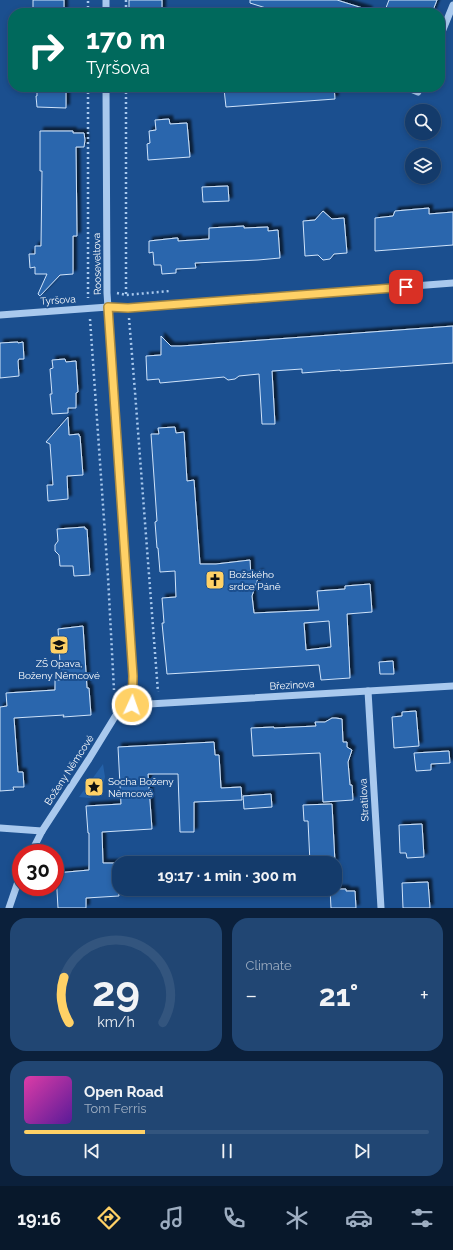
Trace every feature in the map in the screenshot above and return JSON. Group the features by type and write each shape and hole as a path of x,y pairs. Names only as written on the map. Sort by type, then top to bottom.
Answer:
{"street":[{"path":"445,25 453,5"},
{"name":"Rooseveltova","path":"106,92 107,293 133,676 132,705"},
{"name":"Tyršova","path":"0,315 89,308 128,308 453,283"},
{"name":"Březinova","path":"132,705 453,686"},
{"name":"Stratilova","path":"368,691 381,908"},
{"name":"Boženy Němcové","path":"36,844 42,831 89,760 116,715 132,705"},
{"path":"0,828 42,831"},
{"path":"10,908 14,896"}],"path":[{"path":"88,92 89,308 108,569 114,690"},
{"path":"126,92 126,295"},
{"path":"116,293 126,295 170,291"},
{"path":"129,318 136,392 159,703"}],"shaded area":[{"path":"103,764 105,777 102,789 90,798 79,797"}],"building":[{"path":"33,0 64,0 64,8 33,8"},
{"path":"129,0 162,0 162,8 129,8"},
{"path":"250,0 337,0 363,8 266,8 250,3"},
{"path":"389,0 437,0 434,8 386,8"},
{"path":"37,92 66,92 66,108 37,107"},
{"path":"224,92 334,92 335,99 226,107"},
{"path":"169,119 170,124 187,123 190,157 148,160 147,144 150,143 149,131 156,130 155,120"},
{"path":"40,131 73,131 73,133 84,133 85,140 84,147 76,147 77,236 73,236 73,274 60,275 40,296 38,294 47,274 35,274 35,267 30,268 29,254 35,254 35,246 41,246 42,171 40,171"},
{"path":"228,186 229,201 203,202 202,187"},
{"path":"429,208 429,214 453,212 453,245 375,251 375,218 393,216 395,211"},
{"path":"323,211 332,219 344,218 347,253 334,254 330,259 323,260 318,255 305,256 303,221 315,220"},
{"path":"244,226 244,228 268,227 268,231 278,230 280,258 195,263 196,268 176,269 176,273 162,274 161,265 154,265 153,252 149,253 149,241 176,238 178,238 178,241 209,239 209,228"},
{"path":"453,326 453,363 302,373 302,369 272,371 275,424 262,424 259,374 239,376 235,379 228,380 224,377 160,383 159,379 147,380 146,356 161,355 161,336 171,346 181,346"},
{"path":"23,342 24,359 19,359 18,361 19,376 0,378 0,343"},
{"path":"65,359 66,362 76,361 78,392 76,393 76,408 68,408 68,413 52,414 50,369 53,368 52,360"},
{"path":"68,417 69,435 79,434 80,436 83,475 67,476 68,499 48,501 47,485 53,485 50,444 46,442"},
{"path":"175,427 176,433 184,432 187,481 194,480 200,564 216,564 250,560 251,577 260,572 252,596 254,613 319,610 317,591 345,589 345,586 370,584 372,612 347,614 350,678 321,680 319,665 167,674 162,623 164,623 162,598 176,597 175,571 160,572 157,548 155,522 157,521 151,434 159,434 158,428","holes":["329,621 331,647 306,650 304,623"]},
{"path":"85,527 85,529 87,529 90,575 74,576 73,566 60,566 59,555 55,551 55,545 58,541 57,529"},
{"path":"83,626 87,688 89,688 91,715 14,718 18,772 23,772 24,787 13,787 14,790 0,791 0,707 7,706 6,693 55,690 55,680 61,680 58,629"},
{"path":"393,661 394,674 380,674 379,662"},
{"path":"416,711 419,746 394,748 392,717 402,716 402,712"},
{"path":"332,718 342,719 343,742 347,742 347,747 352,750 348,762 353,800 323,802 320,753 253,756 251,728 316,726 315,722 325,722"},
{"path":"214,742 215,755 219,755 221,788 241,787 242,800 194,802 194,832 180,832 178,774 148,774 152,829 102,832 103,863 112,863 112,896 119,896 86,898 86,908 58,908 57,896 64,896 64,872 89,870 89,833 86,806 121,804 118,747"},
{"path":"449,751 450,763 431,764 431,770 416,771 414,753"},
{"path":"271,794 272,807 244,809 243,796"},
{"path":"332,804 335,856 310,856 308,821 304,821 303,805"},
{"path":"422,824 424,857 407,858 406,853 400,853 399,825"},
{"path":"428,882 430,908 403,908 402,883"},
{"path":"342,889 346,889 346,891 355,891 356,908 331,908 330,896 342,896"}],"place":[{"name":"Božského srdce Páně","path":"215,580"},
{"name":"ZŠ Opava, Boženy Němcové","path":"59,645"},
{"name":"Socha Boženy Němcové","path":"94,787"}],"route":[{"path":"132,705 133,676 108,307 128,308 406,287"}]}
